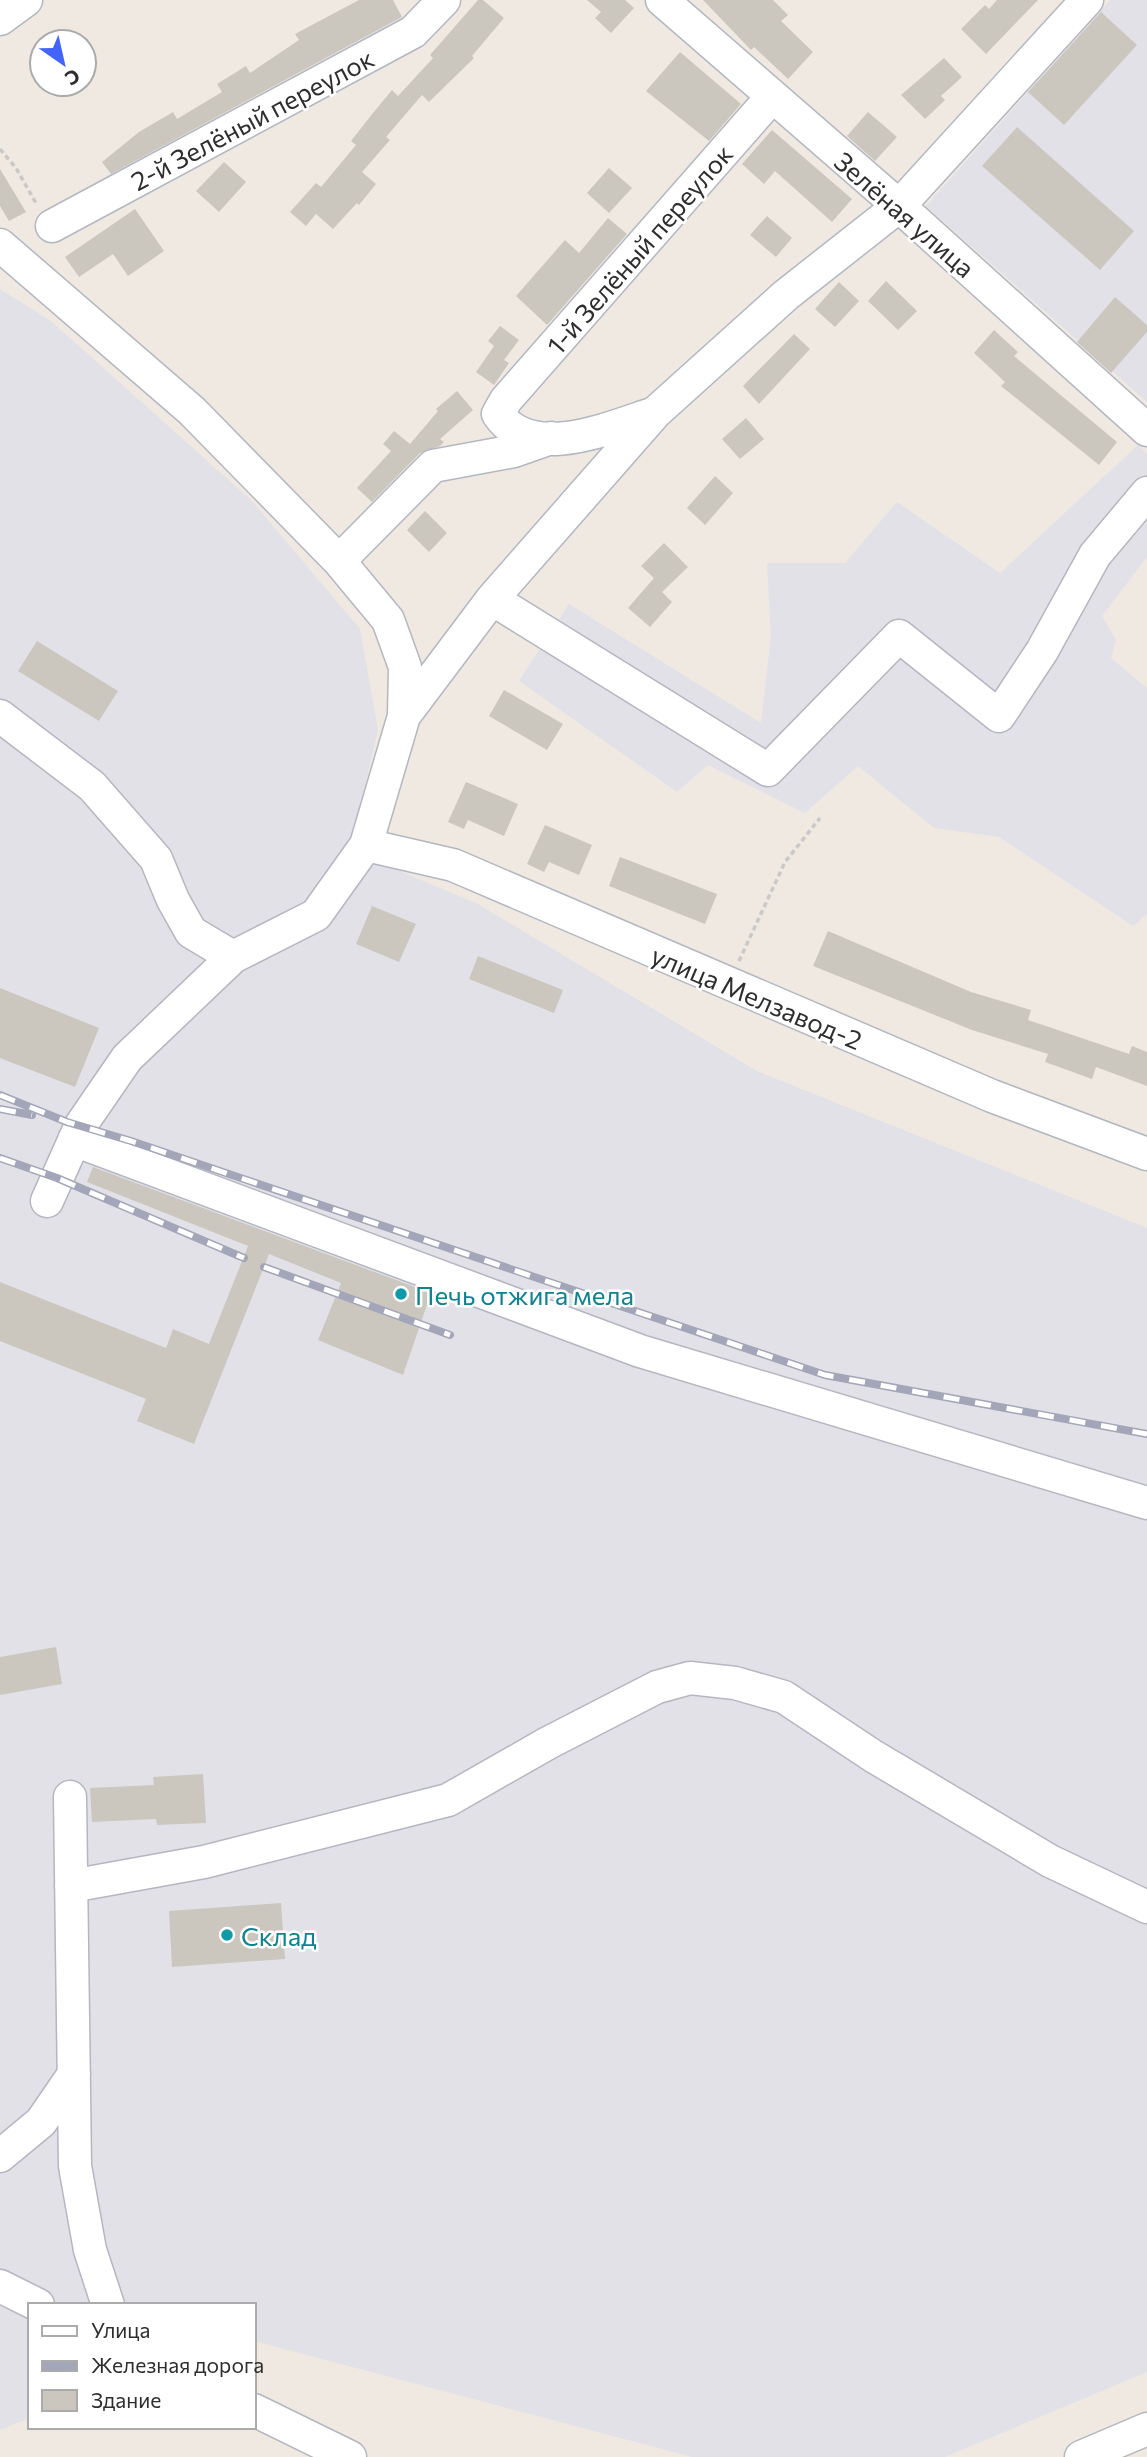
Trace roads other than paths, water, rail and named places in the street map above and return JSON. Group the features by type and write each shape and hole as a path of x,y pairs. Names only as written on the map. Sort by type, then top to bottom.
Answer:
{"street":[{"path":"0,19 26,0"},
{"name":"2-й Зелёный переулок","path":"52,226 413,32 444,0"},
{"name":"Зелёная улица","path":"662,0 771,98 899,206 1147,430"},
{"path":"404,716 492,598 656,412 786,295 899,206 1087,0"},
{"name":"1-й Зелёный переулок","path":"552,438 535,438 506,425 498,414 506,400 771,98"},
{"path":"0,245 192,411 339,561 388,620 405,667 404,716 366,845 316,915 233,957 127,1058 74,1140 47,1201"},
{"path":"339,561 433,466 514,451 552,438 598,431 656,412"},
{"path":"492,598 768,770 899,636 999,716 1042,651 1095,555 1147,492"},
{"path":"0,716 92,786 156,859 173,900 191,932 233,957"},
{"name":"улица Мелзавод-2","path":"366,845 453,865 725,984 992,1096 1147,1154"},
{"path":"74,1140 640,1351 1147,1503"},
{"path":"71,1886 204,1862 448,1800 548,1743 657,1688 690,1678 735,1683 785,1697 873,1756 1050,1861 1147,1908"},
{"path":"70,1797 75,2166 90,2250 107,2303"},
{"path":"0,2156 41,2122 74,2074"},
{"path":"0,2286 34,2303"},
{"path":"256,2411 350,2457"},
{"path":"1081,2457 1147,2429"}],"railway":[{"path":"0,1095 67,1122 131,1141 825,1375 1147,1434"},
{"path":"0,1109 32,1115"},
{"path":"0,1158 57,1178 244,1258"},
{"path":"264,1267 450,1335"}],"place":[{"name":"Печь отжига мела","path":"401,1294"},
{"name":"Склад","path":"227,1935"}]}
